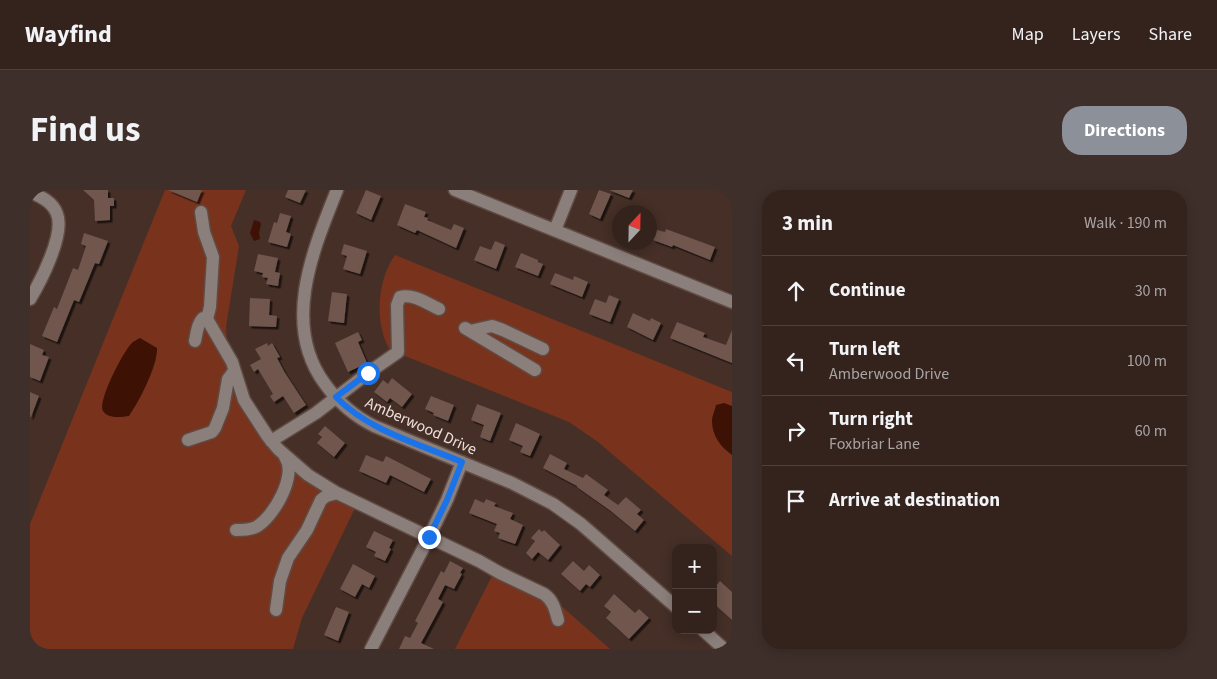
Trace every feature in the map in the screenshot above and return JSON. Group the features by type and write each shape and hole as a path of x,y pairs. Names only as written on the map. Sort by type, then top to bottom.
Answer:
{"street":[{"name":"Amberwood Drive","path":"338,190 312,259 304,304 302,324 306,348 318,375 336,397 366,421 532,492 560,509 605,544 672,603"},
{"path":"455,190 732,302"},
{"path":"555,230 571,190"},
{"path":"30,192 49,203 57,213 59,223 58,234 47,265 30,299"},
{"path":"201,212 204,232 213,257 210,307 207,319 224,346 244,400 271,441 289,462 290,468 285,490 263,521 256,527 236,530"},
{"path":"271,441 316,413 398,352 397,306 400,297 411,296 439,309"},
{"path":"196,341 197,328 200,321 203,318 207,319"},
{"path":"536,370 468,329 492,326 543,349"},
{"path":"188,440 212,432 215,428 223,408 228,379 234,371"},
{"path":"283,454 308,475 337,493 544,594 554,606 558,620"},
{"path":"371,649 429,537 447,500 462,462"},
{"path":"276,610 280,581 288,558 307,530 320,500 337,493"},
{"path":"707,634 724,649"}],"shaded area":[{"path":"165,190 246,190 231,226 239,246 226,327 227,342 232,362 268,437 357,504 302,618 293,649 30,649 30,524"},
{"path":"254,220 261,224 260,239 254,241 250,233"},
{"path":"395,255 732,392 732,556 598,442 569,422 390,350 382,328 380,302 384,277"},
{"path":"140,338 157,348 154,364 143,393 129,416 115,417 105,414 102,406 104,398 117,366 127,349"},
{"path":"724,403 732,406 732,455 718,441 712,426 716,405"},
{"path":"498,564 541,588 610,649 455,649"}],"building":[{"path":"83,190 108,190 108,198 114,198 114,206 110,206 110,220 95,221 94,200"},
{"path":"168,190 202,190 197,202"},
{"path":"288,190 306,190 300,203 285,197"},
{"path":"366,190 381,196 371,220 356,213"},
{"path":"599,190 611,194 600,219 589,214"},
{"path":"609,190 633,190 629,198"},
{"path":"405,204 426,212 424,217 428,218 427,220 451,230 454,224 464,228 456,248 417,230 415,233 397,225"},
{"path":"280,213 291,216 286,232 291,234 287,247 268,242 274,222 277,223"},
{"path":"666,229 715,247 710,260 673,245 672,247 657,241 657,230 665,232"},
{"path":"84,233 108,241 99,264 95,263 79,302 74,300 57,342 42,336 54,307 57,309 73,268 78,270 86,246 81,244"},
{"path":"495,241 505,245 496,269 474,260 480,246 491,250"},
{"path":"344,244 367,251 360,274 343,269 347,256 341,254"},
{"path":"521,253 543,264 538,276 515,267"},
{"path":"258,254 278,258 275,272 280,273 278,286 266,284 268,278 262,277 263,273 254,271"},
{"path":"555,273 573,280 574,276 588,282 582,297 550,284"},
{"path":"332,292 347,294 344,323 328,321"},
{"path":"609,295 619,299 610,322 589,314 595,299 606,303"},
{"path":"250,298 270,299 269,315 277,316 276,327 249,326"},
{"path":"633,313 650,321 651,318 661,323 653,340 627,327"},
{"path":"677,322 705,333 703,337 726,345 732,330 732,363 670,338"},
{"path":"358,332 362,340 358,342 367,363 348,372 335,343"},
{"path":"267,343 268,346 272,343 280,357 277,358 285,373 306,405 294,413 283,396 274,402 270,396 273,394 258,369 254,372 250,365 261,359 255,349"},
{"path":"30,344 44,350 42,355 49,357 40,381 30,377"},
{"path":"392,378 412,394 402,407 390,398 387,402 374,392 383,380 388,384"},
{"path":"30,392 39,396 31,417 30,417"},
{"path":"431,396 454,405 448,421 433,415 434,413 425,409"},
{"path":"477,404 501,413 490,441 480,437 484,425 471,420"},
{"path":"516,423 540,434 530,456 520,452 523,446 509,440"},
{"path":"325,426 345,443 334,457 317,443 322,437 318,434"},
{"path":"550,454 567,463 564,469 583,478 586,474 608,490 604,495 618,505 626,497 641,510 637,514 644,520 635,531 577,486 543,468"},
{"path":"366,455 383,462 386,456 431,479 424,492 390,475 386,483 359,471"},
{"path":"475,499 484,503 486,499 496,503 494,506 513,513 510,519 523,525 515,544 498,538 500,533 494,531 497,524 469,513"},
{"path":"539,529 542,532 544,530 560,545 548,560 538,552 532,559 526,553 535,541 531,538"},
{"path":"374,531 393,540 385,561 374,556 376,552 366,547"},
{"path":"450,561 463,568 460,573 462,574 454,589 445,585 438,599 443,602 421,643 434,649 399,649 405,636 410,638 418,623 415,621 441,571 444,573"},
{"path":"573,561 584,571 589,565 600,575 590,587 586,584 580,591 561,574"},
{"path":"353,564 375,576 369,588 362,584 355,597 340,589"},
{"path":"720,581 732,592 732,620 717,607 717,584"},
{"path":"614,594 635,613 639,609 649,618 629,639 606,618 611,612 604,606"},
{"path":"336,607 349,612 338,641 324,635"}],"route":[{"path":"368,373 336,397 358,417 374,426 462,462 447,500 429,537"}]}
